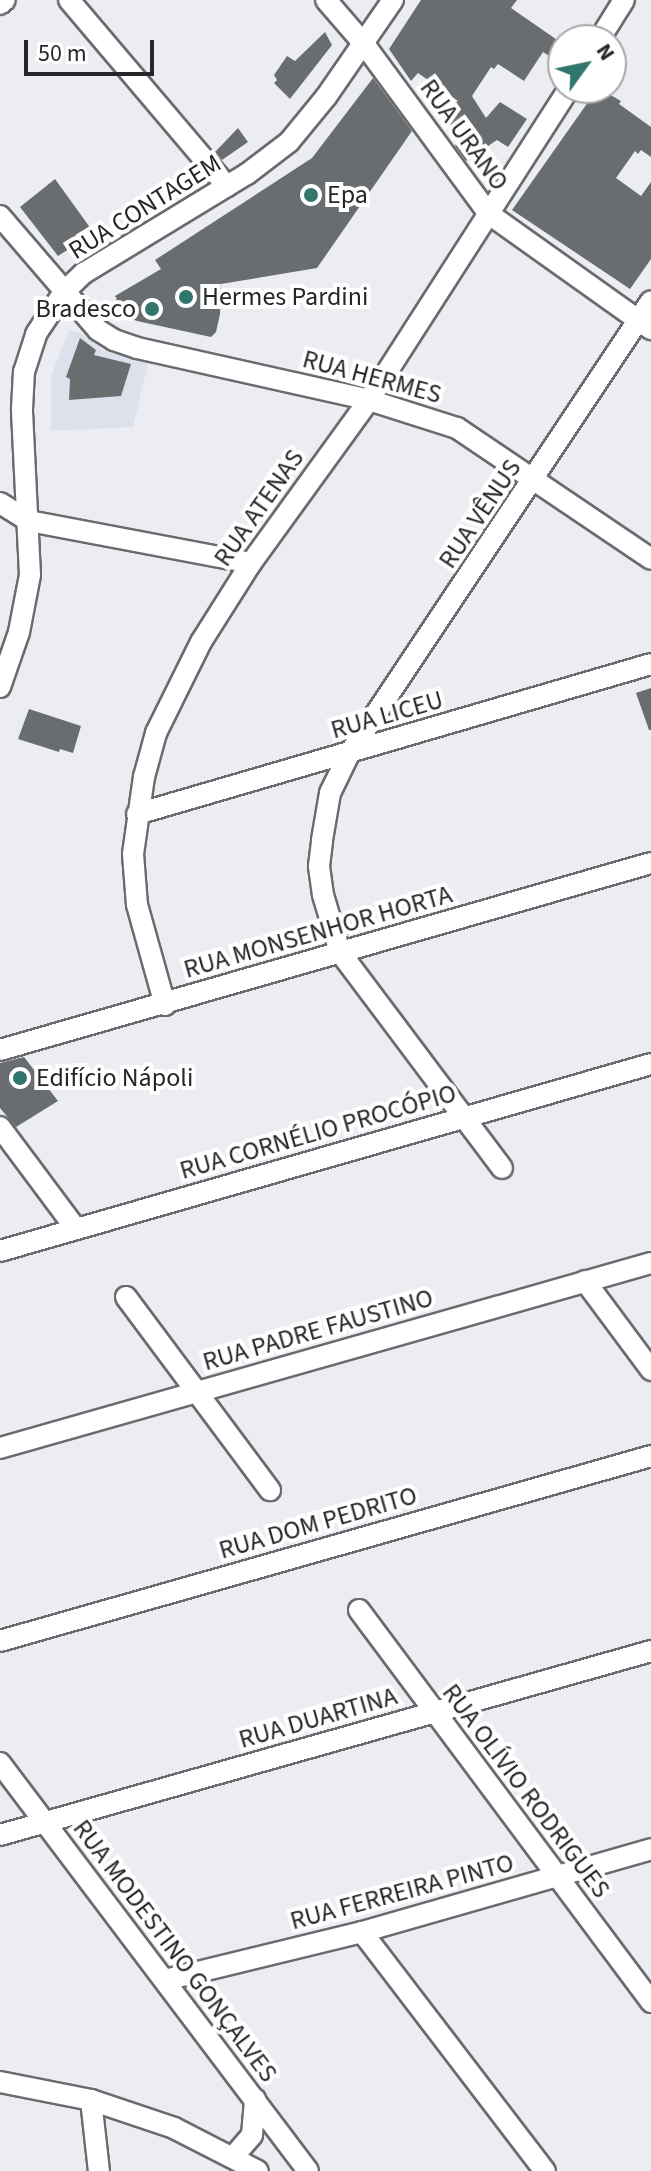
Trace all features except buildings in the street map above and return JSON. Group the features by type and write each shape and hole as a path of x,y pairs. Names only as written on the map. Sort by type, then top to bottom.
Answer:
{"street":[{"path":"0,4 5,0"},
{"path":"69,0 227,186"},
{"name":"RUA URANO","path":"326,0 364,44 489,214 645,324"},
{"name":"RUA CONTAGEM","path":"0,687 27,605 29,521 22,409 24,372 36,334 64,292 84,273 227,186 268,158 308,121 393,0"},
{"path":"609,24 624,0"},
{"name":"RUA ATENAS","path":"165,1005 137,905 133,854 137,814 156,733 201,642 251,563 369,400 559,104"},
{"name":"RUA HERMES","path":"0,216 98,330 137,348 369,400 457,428 651,559"},
{"name":"RUA VÊNUS","path":"340,952 323,895 319,866 330,793 349,754 645,324 651,301"},
{"path":"0,503 29,521 251,563"},
{"name":"RUA LICEU","path":"137,814 651,664"},
{"name":"RUA MONSENHOR HORTA","path":"0,1050 651,863"},
{"path":"340,952 502,1168"},
{"name":"RUA CORNÉLIO PROCÓPIO","path":"0,1251 651,1064"},
{"path":"0,1127 76,1229"},
{"name":"RUA PADRE FAUSTINO","path":"0,1448 651,1263"},
{"path":"585,1281 651,1370"},
{"path":"126,1297 270,1490"},
{"name":"RUA DOM PEDRITO","path":"0,1641 651,1456"},
{"name":"RUA OLÍVIO RODRIGUES","path":"359,1610 651,2002"},
{"name":"RUA DUARTINA","path":"0,1835 651,1651"},
{"name":"RUA MODESTINO GONÇALVES","path":"0,1763 308,2171"},
{"name":"RUA FERREIRA PINTO","path":"165,1980 362,1932 651,1849"},
{"path":"362,1932 545,2171"},
{"path":"0,2082 91,2100 174,2128 258,2171"},
{"path":"233,2157 252,2135 255,2099"},
{"path":"91,2100 99,2171"}],"shaded area":[{"path":"69,330 81,333 104,351 148,363 133,427 51,431 51,376"}],"place":[{"name":"Epa","path":"311,195"},
{"name":"Hermes Pardini","path":"186,297"},
{"name":"Bradesco","path":"152,309"},
{"name":"Edifício Nápoli","path":"20,1078"}]}
